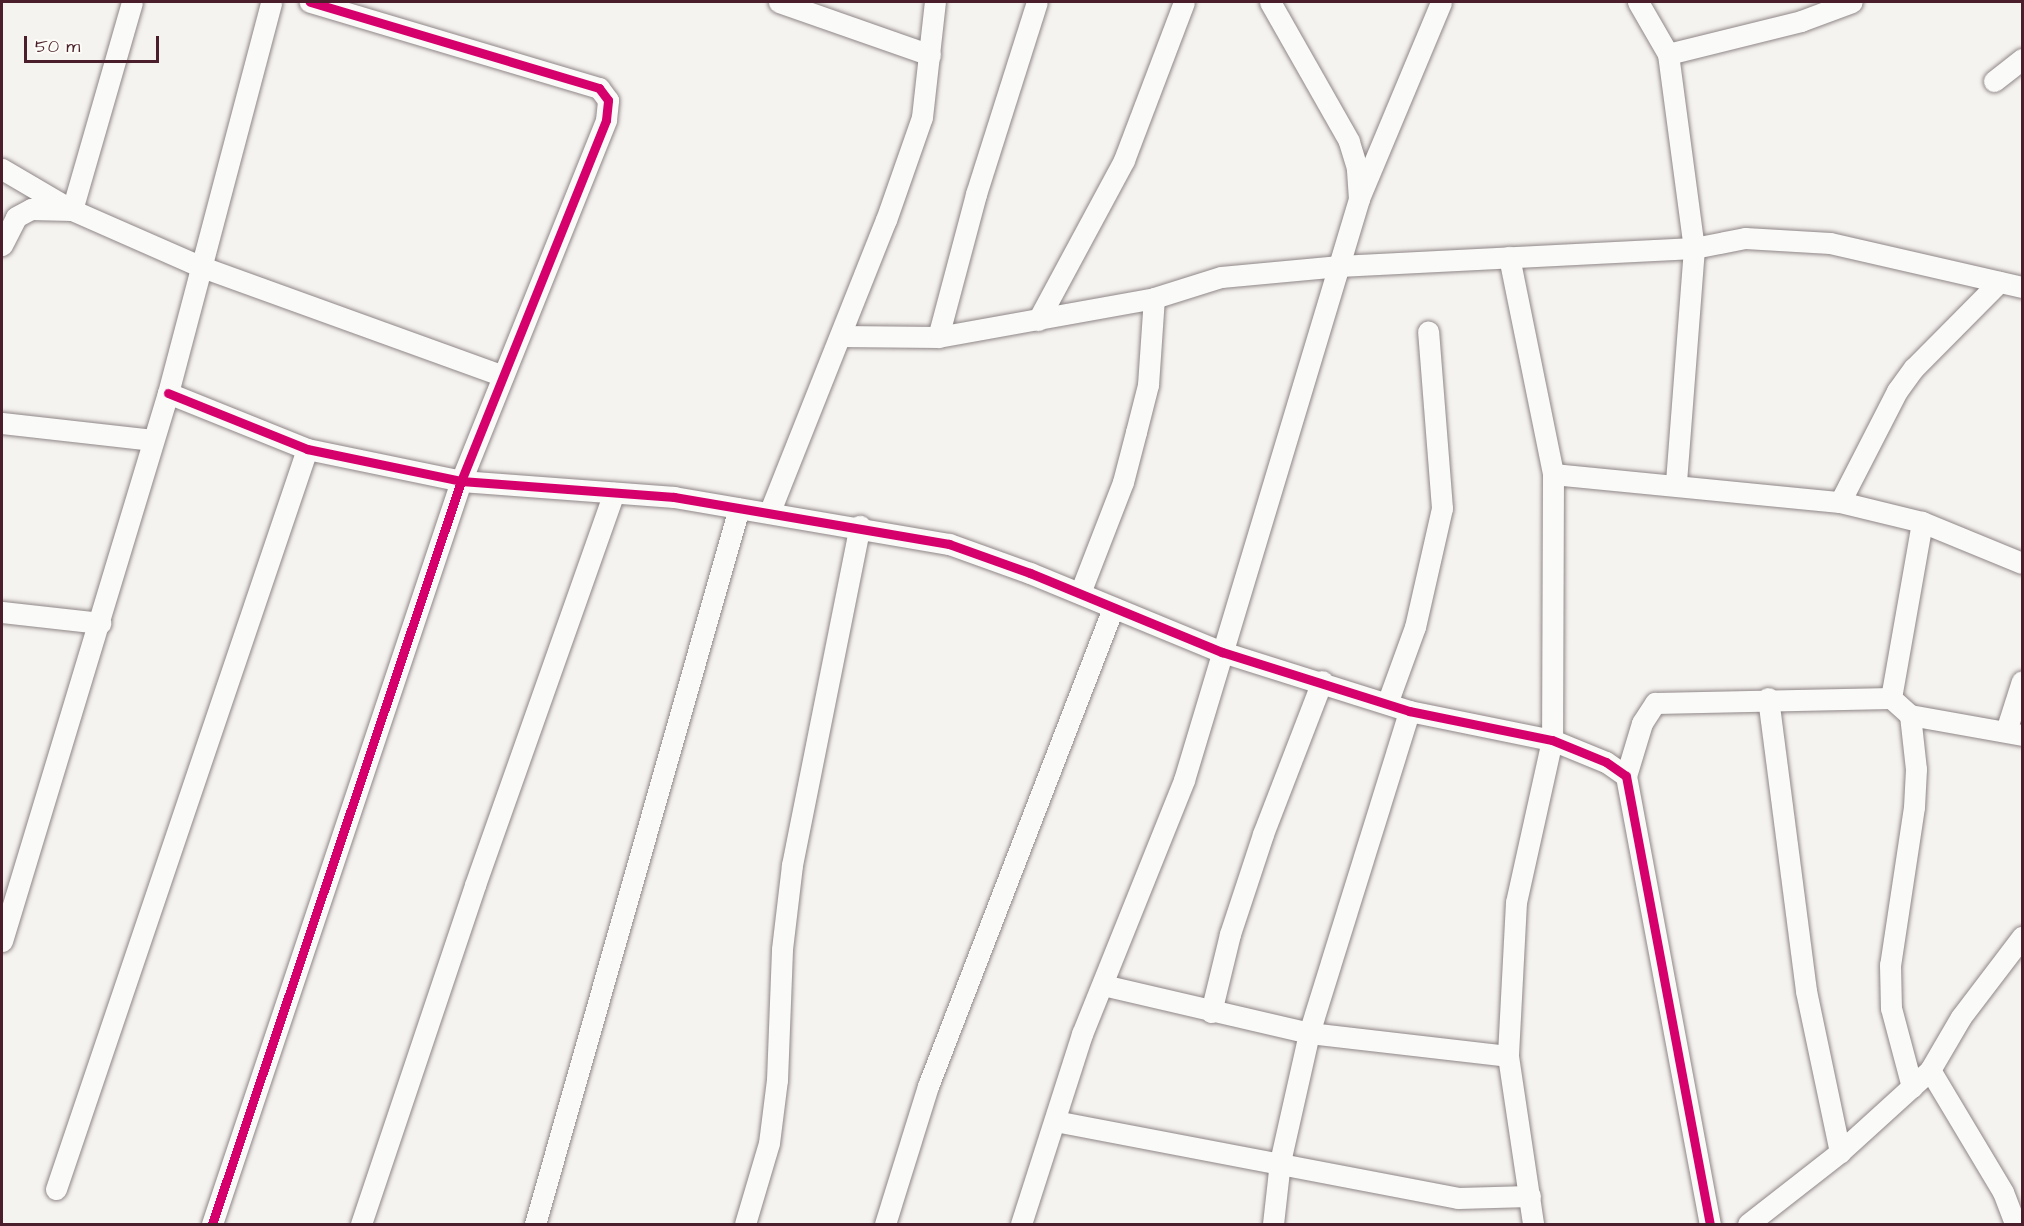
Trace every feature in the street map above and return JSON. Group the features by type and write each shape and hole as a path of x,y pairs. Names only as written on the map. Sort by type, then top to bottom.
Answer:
{"street":[{"path":"72,210 132,2"},
{"path":"2,940 168,393 271,2"},
{"path":"212,1224 461,481 606,120 608,100 599,88 310,2"},
{"path":"779,2 930,55"},
{"path":"770,512 840,336 922,117 935,2"},
{"path":"938,337 976,194 1037,2"},
{"path":"1038,320 1124,160 1184,2"},
{"path":"1270,2 1349,141 1357,168 1359,199"},
{"path":"1021,1224 1103,985 1184,780 1359,199 1441,2"},
{"path":"1638,2 1668,54 1694,248 1676,484"},
{"path":"1668,54 1801,21 1852,2"},
{"path":"1994,81 2022,59"},
{"path":"2,169 72,210 202,267 503,376"},
{"path":"2,246 16,217 31,209 72,210"},
{"path":"840,336 938,337 1154,298 1221,277 1339,266 1694,248 1745,238 1830,243 2022,287"},
{"path":"1509,257 1553,474 1552,740 1516,902 1508,1056 1533,1224"},
{"path":"1840,502 1897,391 1999,282"},
{"path":"1080,593 1123,482 1148,385 1154,298"},
{"path":"1388,701 1414,627 1442,508 1428,332"},
{"path":"168,393 307,449 461,481 674,497 860,526 950,544 1080,593 1222,652 1388,701 1409,711 1552,740 1606,762 1626,776"},
{"path":"2,423 153,440"},
{"path":"56,1189 307,449"},
{"path":"1553,474 1676,484 1840,502 1922,522 2022,563"},
{"path":"362,1224 475,885 614,493"},
{"path":"535,1224 739,508"},
{"path":"1890,698 1922,522"},
{"path":"745,1224 769,1143 777,1080 782,949 792,865 860,526"},
{"path":"885,1224 928,1086 1113,608"},
{"path":"2,612 100,623"},
{"path":"1211,1012 1230,934 1260,845 1322,681"},
{"path":"1710,1224 1626,776 1642,723 1655,703 1768,698 1890,698 1910,715 2014,733 2022,681"},
{"path":"1768,698 1806,991 1840,1152"},
{"path":"1274,1224 1280,1162 1309,1033 1409,711"},
{"path":"1910,715 1916,769 1914,807 1890,965 1891,1008 1912,1087"},
{"path":"1748,1224 1840,1152 1929,1070 1961,1017 2022,937"},
{"path":"1103,985 1309,1033 1508,1056"},
{"path":"1929,1070 2013,1189 2016,1224"},
{"path":"1055,1121 1280,1162 1458,1198 1530,1196"}],"cycle path":[{"path":"212,1224 461,481 606,120 608,100 599,88 310,2"},
{"path":"168,393 307,449 461,481 674,497 949,544 1030,573 1222,652 1409,711 1552,740 1606,762 1626,776 1710,1224"}]}
